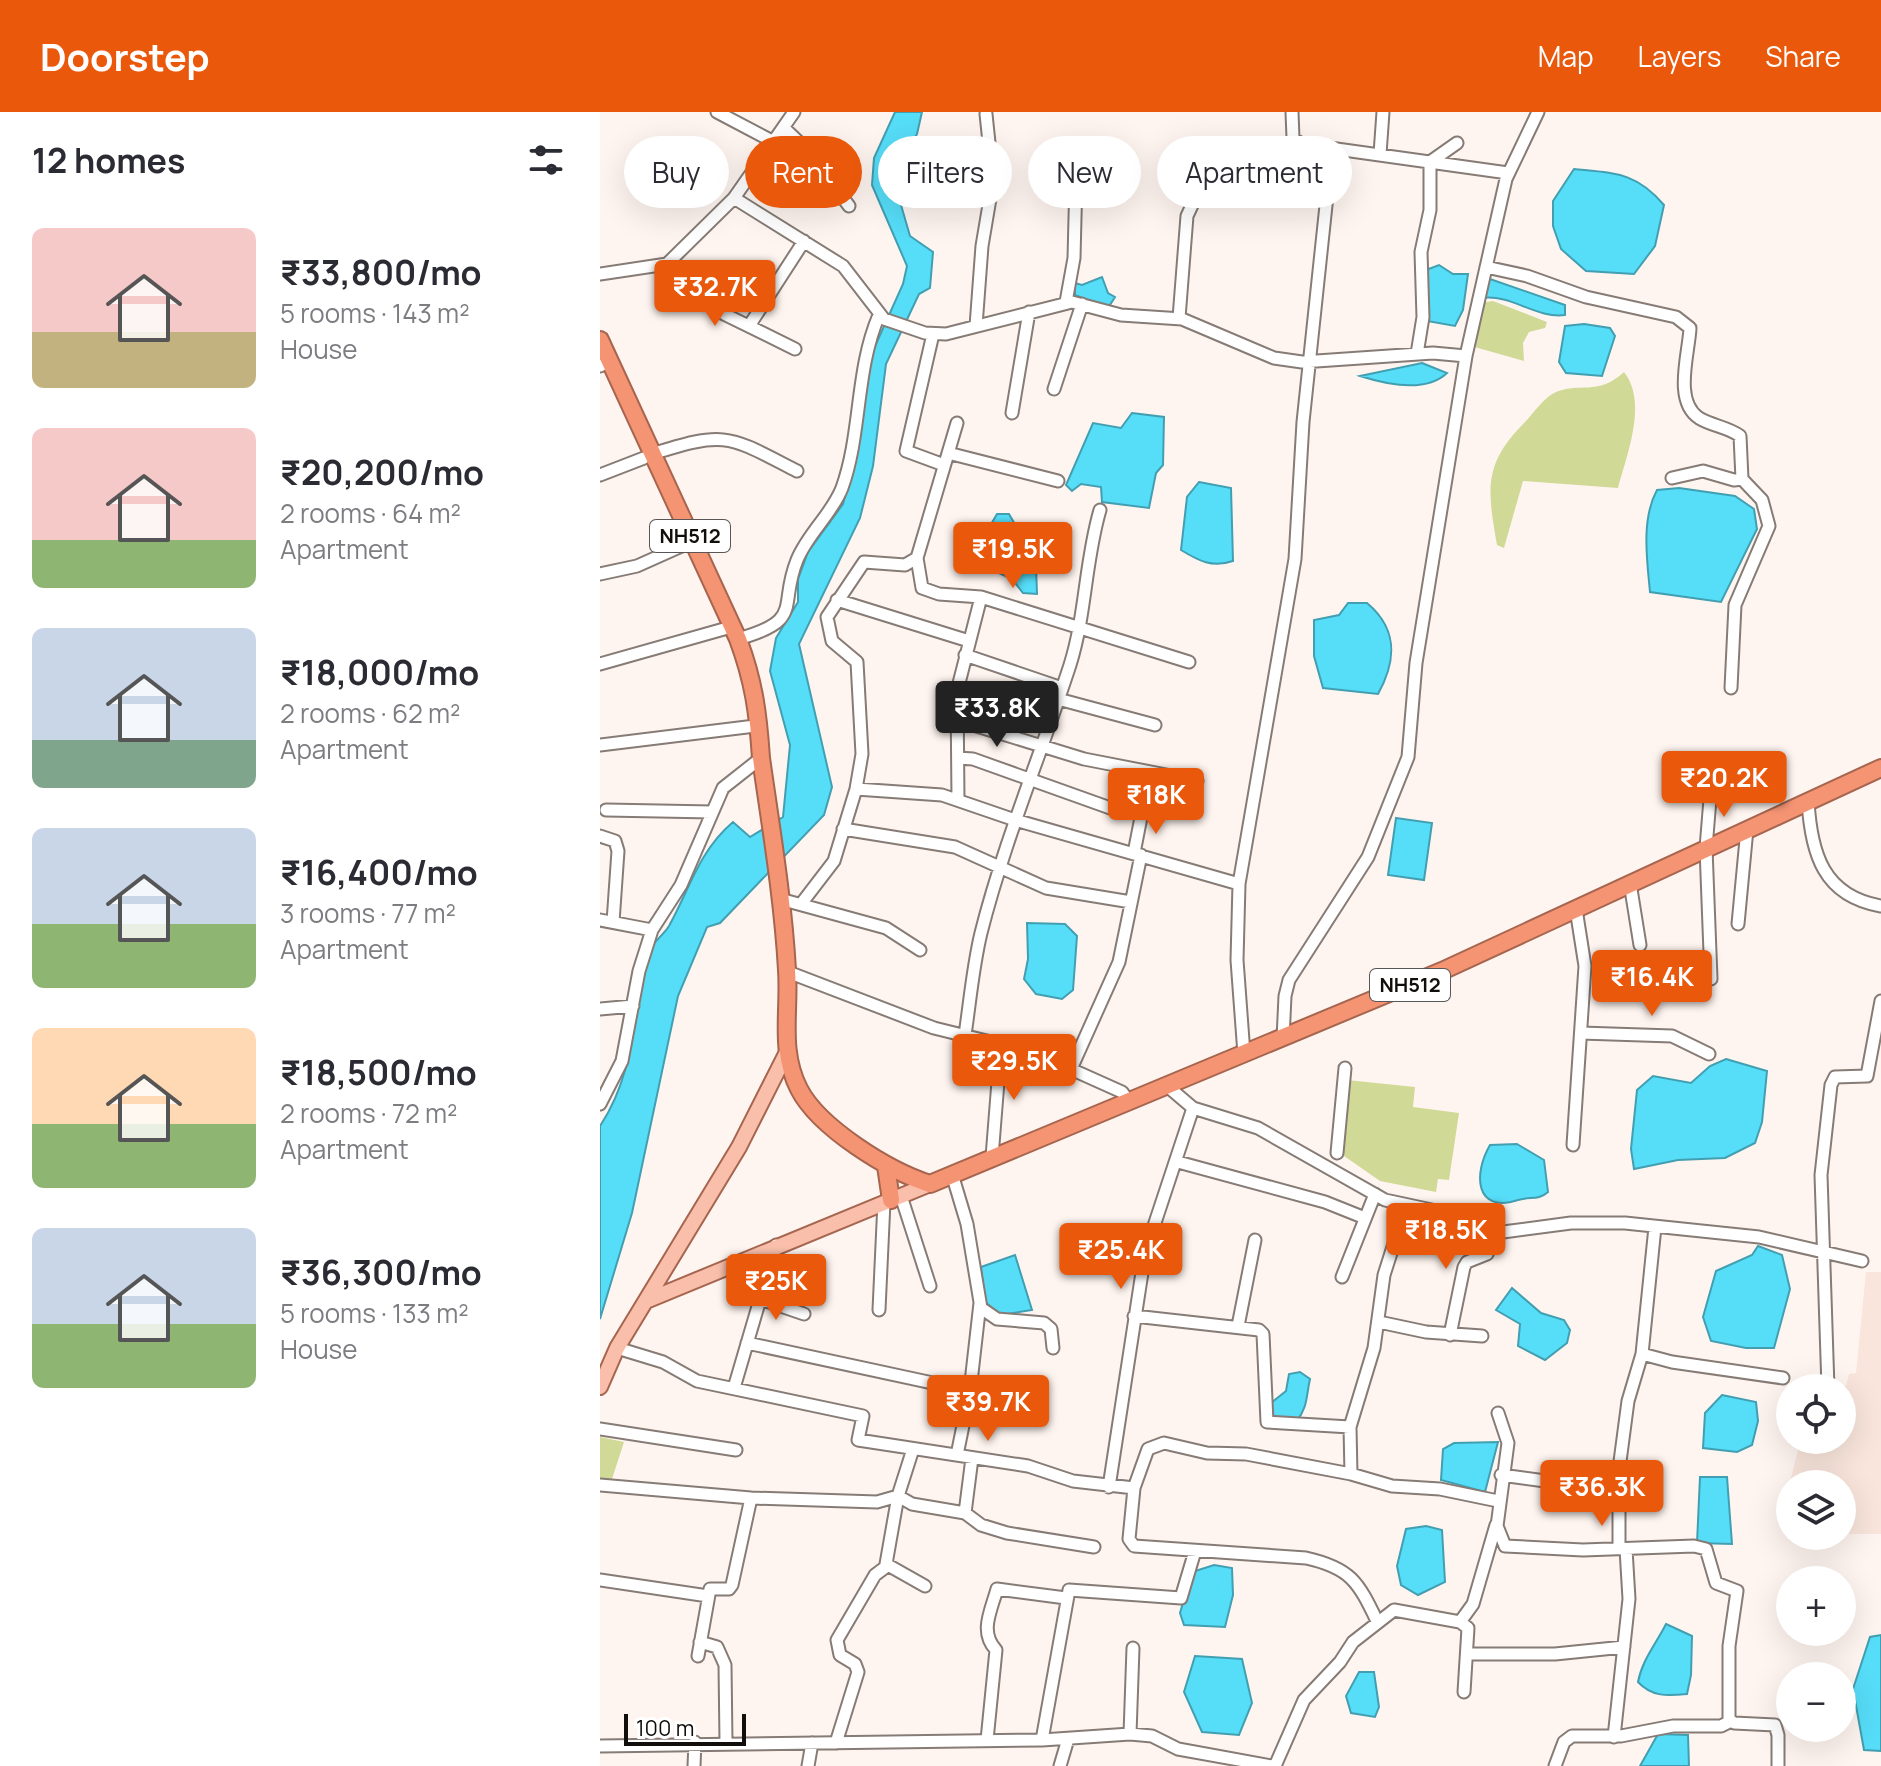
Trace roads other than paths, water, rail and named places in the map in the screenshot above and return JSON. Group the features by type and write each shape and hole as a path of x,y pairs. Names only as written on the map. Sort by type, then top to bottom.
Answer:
{"highway":[{"name":"NH512","path":"600,340 684,545 724,629 757,732 788,972 786,1054 800,1091 855,1146 886,1166 930,1184 1442,971 1881,768"},
{"name":"NH512","path":"601,364 738,639 761,725 757,732"},
{"path":"886,1166 892,1199"}],"main road":[{"name":"NH512","path":"600,1387 617,1348 739,1147 786,1054"},
{"path":"646,1301 930,1184"}],"street":[{"path":"717,112 763,136"},
{"path":"778,136 794,112"},
{"path":"1292,112 1292,132 1296,142 1508,173"},
{"path":"1380,154 1383,112"},
{"path":"1283,1039 1289,980 1368,857 1408,757 1416,663 1466,356 1508,173 1538,112"},
{"path":"976,326 982,246 993,181 986,114"},
{"path":"784,128 792,136"},
{"path":"1430,162 1457,143"},
{"path":"1417,354 1423,317 1421,252 1430,210 1430,162"},
{"path":"600,274 662,265 734,198 745,183"},
{"path":"734,198 843,266 867,293 882,317 929,334 976,326 1066,302 1121,315 1179,318 1257,353 1309,361 1417,354 1466,356"},
{"path":"1066,302 1074,258 1075,208"},
{"path":"1179,318 1187,216 1191,208"},
{"path":"1244,1054 1237,960 1239,884 1295,559 1309,361 1326,208"},
{"path":"749,326 804,241"},
{"path":"662,265 707,303 795,349"},
{"path":"1486,267 1527,276 1586,297 1682,319 1690,328 1685,379 1688,405 1701,419 1740,436 1742,479 1762,500 1769,526 1735,605 1731,688"},
{"path":"1054,389 1082,304"},
{"path":"1012,413 1029,312"},
{"path":"738,639 767,630 787,610 796,562 811,531 842,487 866,347 882,317"},
{"path":"929,334 906,451 1058,481"},
{"path":"957,423 917,558 922,588 939,594 981,597 1189,662"},
{"path":"600,475 703,439 729,438 797,471"},
{"path":"1672,478 1703,471 1727,479 1742,479"},
{"path":"965,1035 981,934 1079,628 1089,549 1100,510"},
{"path":"600,574 637,566 684,545"},
{"path":"801,904 830,869 856,789 862,754 858,669 855,658 830,637 827,617 864,562 905,565 917,558"},
{"path":"958,800 957,691 981,597"},
{"path":"837,600 969,641"},
{"path":"600,664 724,629"},
{"path":"965,655 1060,693 1155,725"},
{"path":"957,720 1042,747 1197,781"},
{"path":"600,745 757,732"},
{"path":"601,1102 622,1061 652,930 681,885 712,812 731,778 761,758"},
{"path":"958,758 973,759 1113,809 1144,802 1131,902 1110,987 1071,1069"},
{"path":"1711,787 1706,848 1711,979"},
{"path":"856,789 942,795 1015,820 1239,884"},
{"path":"1808,801 1811,842 1833,883 1859,901 1881,906"},
{"path":"606,810 712,812"},
{"path":"843,829 955,847 1046,888 1131,902"},
{"path":"1738,924 1747,829"},
{"path":"600,836 610,837 617,845 613,922"},
{"path":"1630,883 1636,902 1640,945"},
{"path":"780,893 801,904 886,928 920,950"},
{"path":"1573,1145 1585,966 1576,909"},
{"path":"600,920 652,930"},
{"path":"788,972 934,1028 1001,1044 1071,1069 1122,1092 1128,1100"},
{"path":"1828,1374 1821,1175 1831,1085 1835,1077 1863,1079 1867,1076 1881,1001"},
{"path":"600,1008 633,1006"},
{"path":"1581,1033 1672,1036 1709,1054"},
{"path":"992,1157 1001,1044"},
{"path":"1337,1153 1345,1068"},
{"path":"1166,1085 1193,1108 1258,1128 1375,1194 1406,1206 1455,1215 1496,1230 1512,1234 1571,1223 1655,1227 1759,1237 1862,1261"},
{"path":"1109,1487 1145,1253 1178,1162 1193,1108"},
{"path":"1178,1162 1325,1202 1365,1218"},
{"path":"952,1174 967,1224 984,1313 997,1319 1048,1325 1053,1348"},
{"path":"1342,1277 1375,1194"},
{"path":"892,1199 930,1286"},
{"path":"879,1310 892,1199"},
{"path":"1351,1474 1350,1427 1379,1322 1384,1275 1406,1206"},
{"path":"1501,1475 1619,1491 1628,1401 1642,1354 1655,1227"},
{"path":"1450,1335 1464,1267 1467,1262 1487,1254 1496,1230"},
{"path":"1238,1326 1255,1240"},
{"path":"734,1388 777,1245"},
{"path":"760,1299 804,1314"},
{"path":"957,1455 970,1391 980,1303"},
{"path":"1134,1316 1259,1330 1263,1334 1267,1422 1350,1427"},
{"path":"1379,1322 1450,1335 1482,1336"},
{"path":"747,1343 1016,1401"},
{"path":"617,1348 663,1362 697,1381 863,1416 858,1440 1028,1466 1073,1481 1134,1488"},
{"path":"1642,1354 1672,1362 1776,1377"},
{"path":"1460,1622 1473,1604 1497,1521 1501,1475 1508,1443 1498,1413"},
{"path":"600,1429 736,1450"},
{"path":"1377,1621 1353,1578 1329,1563 1306,1558 1131,1544 1134,1488 1148,1449 1158,1443 1207,1453 1246,1454 1351,1474 1392,1486 1440,1489 1498,1501"},
{"path":"836,1743 858,1672 855,1664 840,1655 837,1640 875,1575 887,1566 898,1496 913,1449"},
{"path":"965,1513 972,1458"},
{"path":"1619,1469 1619,1547 1626,1549"},
{"path":"600,1485 751,1498 877,1502 898,1496 912,1504 965,1513 981,1525 1007,1533 1094,1547"},
{"path":"698,1656 711,1587 731,1588 751,1498"},
{"path":"1497,1521 1501,1541 1511,1548 1702,1547 1710,1554 1716,1583 1737,1590 1727,1690 1731,1721"},
{"path":"1614,1737 1630,1583 1626,1549"},
{"path":"1042,1740 1069,1590 1181,1598 1195,1551"},
{"path":"887,1566 925,1586"},
{"path":"600,1580 708,1596"},
{"path":"987,1740 996,1650 987,1641 986,1628 997,1589 1066,1598"},
{"path":"600,1746 695,1742 1042,1740 1130,1734 1152,1736 1178,1749 1274,1766 1304,1700 1340,1662 1353,1642 1377,1621 1399,1610 1460,1622 1470,1632 1464,1692"},
{"path":"700,1642 717,1647 725,1665 726,1742"},
{"path":"1468,1654 1555,1654 1624,1647"},
{"path":"1130,1734 1133,1648"},
{"path":"1555,1766 1564,1742 1572,1736 1614,1737 1673,1726 1721,1726 1731,1721 1775,1725 1778,1766"},
{"path":"1060,1766 1068,1739"},
{"path":"694,1766 695,1742"},
{"path":"808,1766 812,1743"}],"water":[{"path":"895,112 922,112 916,136 884,136"},
{"path":"878,149 878,199 872,185 874,158"},
{"path":"1574,169 1613,173 1634,180 1664,205 1655,246 1634,274 1586,271 1561,249 1553,226 1553,201"},
{"path":"882,208 902,208 910,236 933,252 930,288 919,294 886,364 873,466 860,518 799,644 832,787 824,815 720,923 707,927 678,996 632,1213 600,1319 600,1126 621,1084 627,1063 647,955 669,926 703,858 721,833 733,822 750,837 783,817 790,745 770,671 776,638 798,602 798,579 808,552 843,504 855,453 867,364 903,284 907,266"},
{"path":"1439,265 1453,274 1468,274 1463,310 1455,326 1427,321 1426,270"},
{"path":"1102,277 1108,293 1115,297 1108,308 1075,295 1075,283 1082,285"},
{"path":"1487,278 1565,305 1565,315 1544,313 1504,300 1482,298"},
{"path":"1584,324 1610,328 1615,336 1602,376 1566,373 1559,362 1565,326"},
{"path":"1422,363 1447,373 1428,383 1416,385 1393,384 1360,376"},
{"path":"1132,413 1164,417 1163,465 1156,473 1149,508 1102,502 1101,487 1081,484 1072,491 1066,485 1093,423 1121,428"},
{"path":"1199,482 1231,488 1233,561 1219,564 1206,562 1181,550 1187,497"},
{"path":"1679,488 1735,496 1754,509 1757,529 1721,602 1650,592 1646,540 1652,501 1657,490"},
{"path":"997,514 1009,514 1016,526 1029,528 1035,538 1037,594 1023,593 1012,579 986,567 987,531"},
{"path":"1348,603 1367,603 1389,634 1389,669 1378,694 1323,688 1314,656 1314,620 1339,615"},
{"path":"1396,818 1432,823 1424,880 1388,875"},
{"path":"1027,923 1065,924 1077,936 1073,990 1062,999 1036,994 1024,979 1028,959"},
{"path":"1726,1059 1767,1071 1762,1122 1755,1143 1725,1158 1678,1160 1634,1169 1631,1149 1637,1090 1653,1076 1691,1083 1710,1066"},
{"path":"1517,1144 1544,1160 1548,1192 1504,1203 1493,1201 1486,1196 1480,1179 1485,1156 1490,1145"},
{"path":"1758,1246 1782,1255 1790,1289 1774,1348 1746,1348 1711,1341 1703,1317 1716,1271 1752,1255"},
{"path":"1015,1255 1032,1310 1001,1315 985,1302 981,1267"},
{"path":"1512,1288 1541,1313 1564,1320 1570,1330 1567,1343 1545,1360 1518,1346 1520,1324 1496,1310"},
{"path":"1300,1372 1310,1379 1300,1417 1296,1422 1272,1416 1266,1407 1286,1391 1289,1374"},
{"path":"1722,1395 1756,1402 1758,1421 1752,1445 1737,1452 1703,1448 1705,1413"},
{"path":"1498,1442 1485,1492 1441,1480 1443,1449 1454,1443"},
{"path":"1700,1477 1727,1477 1732,1544 1697,1543"},
{"path":"1426,1526 1442,1530 1445,1582 1418,1595 1401,1585 1397,1566 1406,1529"},
{"path":"1214,1565 1232,1568 1233,1595 1225,1627 1184,1625 1180,1613 1192,1572"},
{"path":"1666,1624 1692,1636 1687,1694 1660,1694 1638,1682 1646,1659"},
{"path":"1881,1635 1881,1751 1864,1750 1856,1706 1856,1680 1870,1637"},
{"path":"1195,1656 1242,1659 1252,1703 1239,1735 1202,1732 1184,1692"},
{"path":"1359,1672 1374,1672 1379,1707 1375,1717 1351,1713 1346,1696"},
{"path":"1658,1734 1688,1735 1689,1766 1640,1766"}]}
